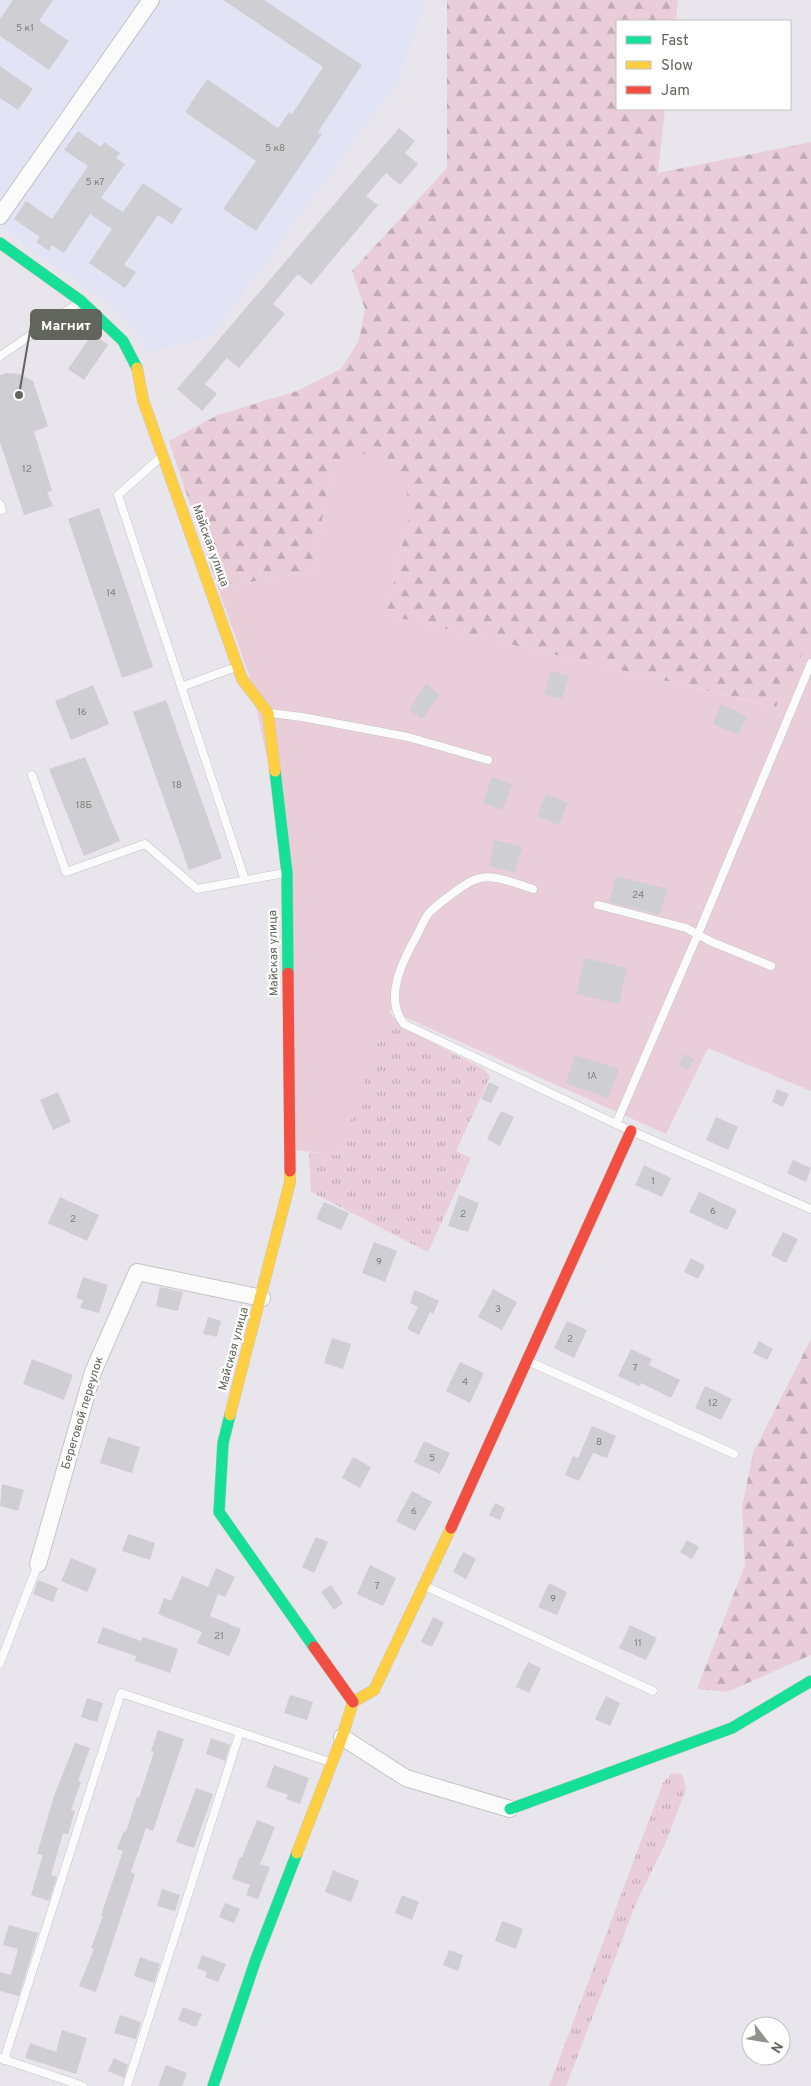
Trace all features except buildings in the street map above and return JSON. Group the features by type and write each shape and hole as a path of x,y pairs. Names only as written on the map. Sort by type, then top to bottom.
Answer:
{"street":[{"path":"0,216 151,0"},
{"name":"Майская улица","path":"0,243 81,300 123,341 137,367 143,400 242,679 268,713 287,873 290,1182 262,1298 223,1443 219,1512 353,1702"},
{"path":"213,2086 256,1959 342,1737 353,1702 374,1690 425,1586 631,1132"},
{"name":"Береговой переулок","path":"38,1564 93,1372 137,1272 262,1298"},
{"path":"342,1737 406,1778 510,1809 732,1728 811,1681"}],"lane":[{"path":"0,356 81,300"},
{"path":"163,455 118,495 245,880"},
{"path":"616,1124 698,934 811,663"},
{"path":"181,687 238,666"},
{"path":"268,713 302,717 408,737 488,760"},
{"path":"32,775 66,872 145,844 197,889 287,873"},
{"path":"534,888 495,878 474,880 429,913 403,960 396,985 395,1008 398,1017 404,1024 631,1132 811,1209"},
{"path":"598,905 686,928 712,942 771,966"},
{"path":"526,1360 734,1454"},
{"path":"0,1664 38,1564"},
{"path":"425,1586 653,1691"},
{"path":"83,2086 2,2059 120,1693 332,1762"},
{"path":"127,2086 240,1732"}],"shaded area":[{"path":"0,0 426,0 398,81 212,336 150,352 123,315 0,226"}],"green space":[{"path":"447,0 678,0 676,20 616,20 616,110 665,110 658,173 811,142 811,637 777,707 386,615 410,510 330,472 314,571 218,588 169,441 218,415 297,391 341,369 359,340 365,309 352,271 447,168"},
{"path":"370,453 388,461 404,477 410,510 386,615 776,707 811,637 811,1091 708,1048 666,1134 389,1010 339,1155 295,1150 292,873 249,675 218,588 314,571 330,472 346,455"},
{"path":"388,1010 402,1027 484,1069 490,1077 456,1151 471,1158 428,1252 311,1192 309,1152 339,1155"},
{"path":"811,1339 811,1655 727,1692 697,1689 745,1565 742,1508 753,1453"},
{"path":"678,1773 683,1776 686,1789 665,1844 637,1901 566,2086 549,2086 663,1783 671,1774"}],"traffic: fast":[{"path":"0,243 81,301 123,341 137,368"},
{"path":"275,771 287,873 288,973"},
{"path":"230,1415 223,1443 219,1512 314,1647"},
{"path":"510,1809 732,1728 811,1681"},
{"path":"213,2086 256,1959 297,1853"}],"traffic: slow":[{"path":"137,368 143,400 242,679 268,713 275,771"},
{"path":"230,1415 290,1182 290,1171"},
{"path":"297,1853 342,1737 353,1702 374,1690 451,1528"}],"traffic: jam":[{"path":"288,973 290,1171"},
{"path":"451,1528 631,1131"},
{"path":"314,1647 353,1702"}],"place":[{"name":"Магнит","path":"19,395"}]}
